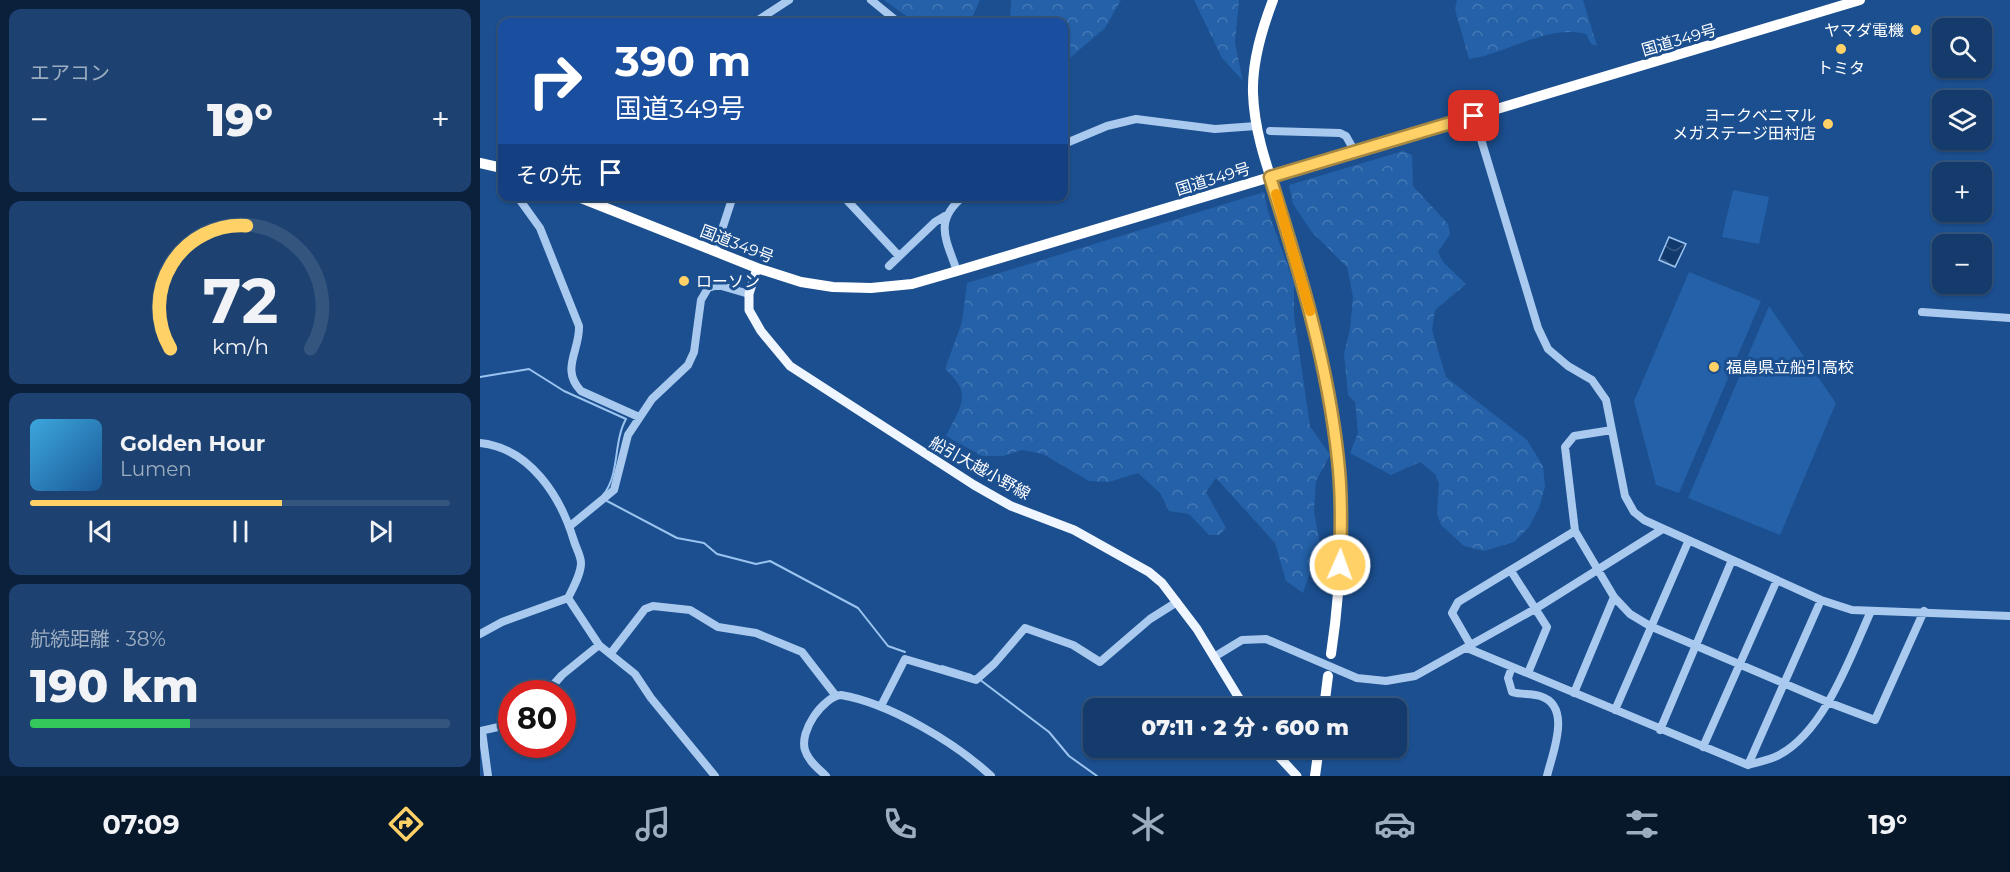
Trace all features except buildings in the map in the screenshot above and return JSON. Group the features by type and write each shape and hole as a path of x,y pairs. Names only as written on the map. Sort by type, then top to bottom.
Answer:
{"highway":[{"path":"1273,0 1257,54 1253,90 1256,126 1318,342 1339,462 1339,582 1331,654"},
{"name":"国道349号","path":"589,201 757,268 801,282 852,289 912,284 1860,0"},
{"path":"480,163 498,167"},
{"path":"1325,698 1328,676"},
{"path":"1315,776 1317,758"}],"main road":[{"name":"船引大越小野線","path":"757,268 749,294 748,310 790,366 974,485 1011,506 1074,530 1149,572 1162,583 1177,602 1239,698"},
{"path":"1277,758 1286,772 1298,776"}],"street":[{"path":"761,18 789,0"},
{"path":"872,0 893,18"},
{"path":"1474,116 1538,328 1548,349 1568,366 1592,380 1601,390 1610,411 1623,488 1628,503 1644,520 1661,530 1821,600 1852,610 2010,616"},
{"path":"1068,142 1107,126 1136,119 1215,129 1256,126"},
{"path":"1270,131 1340,133 1350,140 1354,152"},
{"path":"521,201 540,228 579,326 579,341 570,365 574,383 581,391 639,417"},
{"path":"716,251 731,201"},
{"path":"848,201 899,256"},
{"path":"889,266 959,201"},
{"path":"945,216 945,235 957,272"},
{"path":"570,526 614,490 628,435 652,399 684,370 691,359 701,300 708,288 718,285 749,294"},
{"path":"1922,312 2010,318"},
{"path":"1612,430 1574,436 1565,447 1575,531 1614,597 1630,614 1650,626 1830,704 1875,720 1924,611"},
{"path":"480,443 506,450 534,470 546,482 570,526 581,564 568,598 502,622 480,634"},
{"path":"1214,657 1242,640 1266,639 1357,678 1386,681 1415,676 1535,609 1661,530"},
{"path":"1575,531 1458,602 1452,613 1469,647 1660,730 1748,765 1779,755 1794,744 1830,704 1871,611"},
{"path":"1615,710 1688,542"},
{"path":"1660,730 1732,560"},
{"path":"1511,571 1547,627 1528,673"},
{"path":"1703,747 1777,580"},
{"path":"1574,693 1614,597"},
{"path":"568,598 599,645 635,674 651,698 715,776"},
{"path":"1748,765 1821,600"},
{"path":"880,706 905,659 976,680 994,664 1025,628 1073,645 1100,662 1150,619 1177,602"},
{"path":"611,653 645,609 653,606 690,610 718,627 756,633 802,652 836,696"},
{"path":"560,680 599,645"},
{"path":"1512,667 1508,678 1512,692 1539,696 1548,700 1558,714 1547,776"},
{"path":"826,776 812,763 804,750 805,734 818,709 836,696 852,697 880,706 953,744 991,776"},
{"path":"488,776 481,731 498,727"}],"green space":[{"path":"884,0 980,0 972,18 909,18"},
{"path":"1011,0 1121,0 1105,28 1068,60 1068,18 1010,18"},
{"path":"1194,0 1239,0 1235,43 1243,81 1222,58"},
{"path":"1457,0 1583,0 1597,46 1591,44 1586,34 1557,33 1469,59 1455,9"},
{"path":"1403,151 1412,155 1413,186 1448,224 1450,234 1438,252 1443,262 1466,284 1435,310 1432,330 1446,377 1527,440 1543,466 1545,487 1539,508 1529,527 1514,542 1484,551 1464,546 1441,525 1437,514 1439,483 1435,474 1420,462 1391,475 1350,453 1358,433 1355,402 1348,395 1344,354 1350,329 1353,297 1347,267 1311,231 1293,204 1289,185"},
{"path":"1733,190 1769,197 1759,244 1722,237"},
{"path":"1264,192 1268,211 1294,283 1294,316 1310,426 1330,455 1316,481 1314,512 1320,543 1303,593 1286,581 1275,543 1216,478 1206,492 1226,528 1219,535 1209,535 1189,514 1169,511 1160,493 1138,473 1109,482 1089,481 1043,454 1022,450 1003,456 982,456 946,436 962,401 959,386 945,369 962,322 967,283"},
{"path":"1689,272 1761,301 1679,493 1656,485 1634,401"},
{"path":"1769,306 1836,403 1780,535 1688,498"}],"water":[{"path":"1669,237 1686,244 1675,267 1659,260"}],"waterway":[{"path":"480,377 529,369 564,391 626,419 619,438 612,478 603,495"},
{"path":"607,501 677,538 704,543 717,554 756,564 770,561 858,608 888,646 905,652"},
{"path":"942,666 971,675"},
{"path":"979,679 1049,732 1069,756 1097,776"}],"slow traffic":[{"path":"1276,194 1310,311"}],"place":[{"name":"ヤマダ電機","path":"1916,30"},
{"name":"トミタ","path":"1841,49"},
{"name":"ヨークベニマル メガステージ田村店","path":"1828,124"},
{"name":"ローソン","path":"684,281"},
{"name":"福島県立船引高校","path":"1714,367"}],"route":[{"path":"1340,565 1339,462 1330,397 1303,284 1270,177 1474,116"}]}
